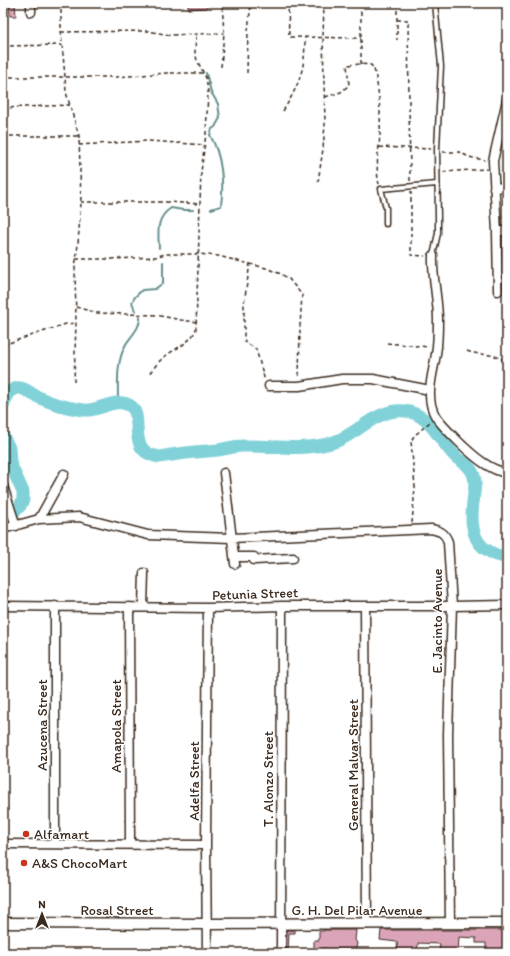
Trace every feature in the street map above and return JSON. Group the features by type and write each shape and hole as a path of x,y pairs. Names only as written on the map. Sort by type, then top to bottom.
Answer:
{"street":[{"path":"498,291 497,231 493,165 507,100"},
{"path":"494,188 507,187"},
{"path":"497,231 507,231"},
{"path":"433,256 433,275 438,320 437,347 430,390 432,405 436,417 468,451 488,466 498,471 507,473"},
{"path":"268,386 299,386 342,379 373,379 430,390"},
{"path":"224,473 231,538 235,560 254,557 254,560 293,558"},
{"path":"40,519 64,474"},
{"path":"4,488 16,526"},
{"name":"E. Jacinto Avenue","path":"3,529 40,519 80,517 148,535 231,538 432,529 439,530 445,534 448,542 452,606 448,734 450,923"},
{"path":"143,608 144,574"},
{"name":"Petunia Street","path":"3,606 208,608 282,606 507,605"},
{"name":"Azucena Street","path":"55,606 55,844"},
{"name":"T. Alonzo Street","path":"281,953 282,606"},
{"name":"General Malvar Street","path":"365,606 367,924"},
{"name":"Amapola Street","path":"129,607 130,844"},
{"name":"Adelfa Street","path":"207,953 206,845 208,608"},
{"path":"3,844 206,845"},
{"name":"Rosal Street","path":"3,923 207,924"},
{"name":"G. H. Del Pilar Avenue","path":"207,924 507,923"}],"lane":[{"path":"433,256 438,233 437,151 441,66 435,3"},
{"path":"386,224 386,208 381,190 438,184"}],"path":[{"path":"61,3 64,77 66,92 78,136 81,202 75,268 76,324 74,382"},
{"path":"221,67 224,33 222,3"},
{"path":"247,73 248,31 251,3"},
{"path":"288,3 289,37 361,38"},
{"path":"318,182 323,149 325,97 323,37 324,3"},
{"path":"361,3 361,64"},
{"path":"397,3 397,40"},
{"path":"397,20 408,20 411,255 433,256"},
{"path":"61,32 148,31 164,35 224,33"},
{"path":"150,373 161,359 190,340 194,334 197,322 201,172 207,121 208,92 206,78 199,66 195,53 196,34"},
{"path":"283,111 298,85 302,73 305,56 305,37"},
{"path":"3,46 62,45"},
{"path":"325,97 341,92 349,85 347,65 371,65 375,74 378,103 380,132 378,172 381,190"},
{"path":"3,77 64,77 204,73"},
{"path":"3,108 70,105"},
{"path":"3,136 78,136"},
{"path":"79,145 148,141 204,145"},
{"path":"379,146 459,152 493,165"},
{"path":"437,172 493,165"},
{"path":"81,202 168,202 200,204"},
{"path":"76,259 112,259 155,257 165,254 198,254 230,258 266,268 281,274 289,279 302,295 299,386"},
{"path":"250,263 244,303 244,338 245,342 256,349 264,379 268,386"},
{"path":"76,307 97,313 151,315 197,322"},
{"path":"3,345 66,324 76,324"},
{"path":"387,343 437,347"},
{"path":"467,352 496,356 507,364"},
{"path":"412,530 415,487 411,441 414,436 434,419"}],"building":[{"path":"9,3 15,3 16,16 10,16"},
{"path":"188,3 207,3 207,8 188,9"},
{"path":"287,930 295,930 295,933 289,933 288,953 286,953"},
{"path":"356,930 355,940 357,943 355,953 349,953 349,950 323,948 323,953 314,953 314,940 319,940 319,931"},
{"path":"381,930 507,930 507,953 486,953 486,943 476,943 476,938 459,937 458,953 451,953 451,951 439,951 440,944 418,943 417,953 407,953 407,951 398,952 397,942 380,940"}],"waterway":[{"path":"206,73 211,92 218,104 220,118 215,127 212,129 210,135 220,161 222,197 221,206 211,209"},
{"path":"159,248 159,225 166,212 171,208 193,210"},
{"path":"135,311 132,302 135,297 142,290 155,289 163,283 163,262"},
{"path":"118,402 119,365 126,344 137,328 140,317"},
{"path":"3,406 9,393 17,388 24,389 52,403 84,410 124,403 129,405 134,410 137,433 142,448 149,454 160,457 239,446 316,446 338,441 377,417 387,413 398,411 410,412 425,420 451,452 471,470 474,475 475,482 472,510 475,535 478,542 484,548 492,553 507,557"},
{"path":"3,436 9,448 10,463 23,492 23,500 20,506 15,511 3,512"}],"place":[{"name":"Alfamart","path":"26,834"},
{"name":"A&S ChocoMart","path":"24,863"}]}
